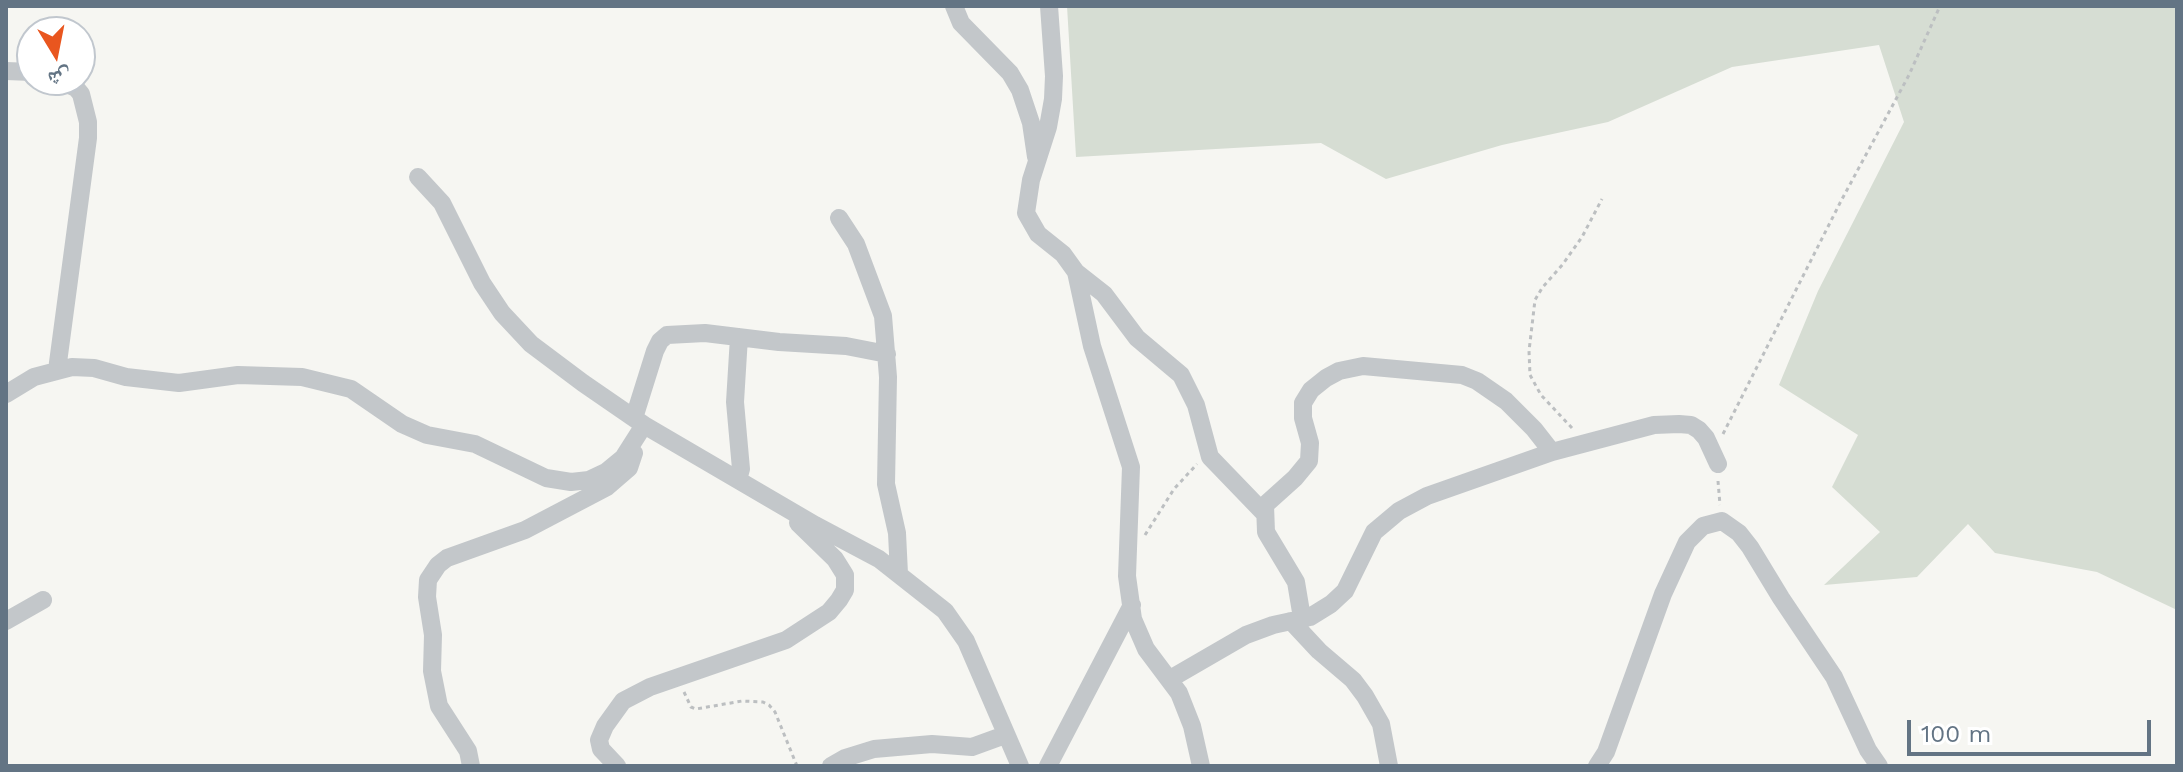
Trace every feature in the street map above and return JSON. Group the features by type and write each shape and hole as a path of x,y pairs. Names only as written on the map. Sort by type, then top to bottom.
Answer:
{"street":[{"path":"954,6 961,23 1010,73 1020,90 1034,137 1036,162"},
{"path":"1049,6 1053,99 1028,193 1028,220 1043,239 1063,254 1076,272 1104,294 1137,338 1181,375 1196,405 1209,453 1264,513"},
{"path":"57,370 88,138 88,122 82,96"},
{"path":"418,177 442,203 482,283 502,313 531,344 639,421 879,559 945,611 966,641 1020,766"},
{"path":"839,218 856,244 883,316 887,354 886,484 897,533 899,574"},
{"path":"1076,272 1087,327 1131,467 1127,576 1133,619 1146,649 1170,679 1185,708 1201,766"},
{"path":"471,766 468,751 446,720 437,697 432,671 433,635 427,597 428,580 447,558 525,530 607,487 629,468 634,457 655,351 660,341 667,335 705,333 846,346 887,354"},
{"path":"738,480 741,469 735,402 739,337"},
{"path":"1389,766 1381,724 1365,696 1353,680 1319,651 1297,620 1296,582 1266,532 1265,505 1309,461 1310,443 1303,418 1304,399 1326,378 1352,368 1370,366 1441,372 1477,381 1506,401 1552,452"},
{"path":"6,394 34,377 57,370 94,368 126,377 179,383 266,374 332,383 367,398 402,424 427,435 475,444 546,478 571,482 589,480 606,472 623,458 635,442"},
{"path":"1170,679 1246,635 1297,620 1331,604 1345,591 1374,532 1399,511 1454,485 1585,442 1654,425 1691,425 1706,438 1718,464"},
{"path":"617,766 601,749 599,740 616,708 631,695 786,640 829,612 845,590 845,575 835,559 770,499"},
{"path":"1603,761 1676,562 1694,533 1713,522 1722,521 1739,533 1750,547 1834,677 1868,750 1879,766"},
{"path":"6,621 43,600"},
{"path":"1048,766 1132,605"},
{"path":"831,766 874,749 932,744 972,747 1005,735"}],"path":[{"path":"1722,521 1718,464 1724,430 1909,75 1940,6"},
{"path":"1585,442 1534,386 1530,375 1529,351 1535,300 1582,237 1602,199"},
{"path":"1144,537 1187,472 1209,453"},
{"path":"678,677 689,703 696,709 742,701 769,705 775,712 797,766"}],"shaded area":[{"path":"1067,6 2177,6 2177,610 2097,572 1995,553 1968,524 1917,577 1824,585 1880,532 1832,487 1858,435 1779,385 1818,291 1904,122 1879,45 1732,67 1608,122 1502,145 1386,179 1321,143 1076,157"}]}
